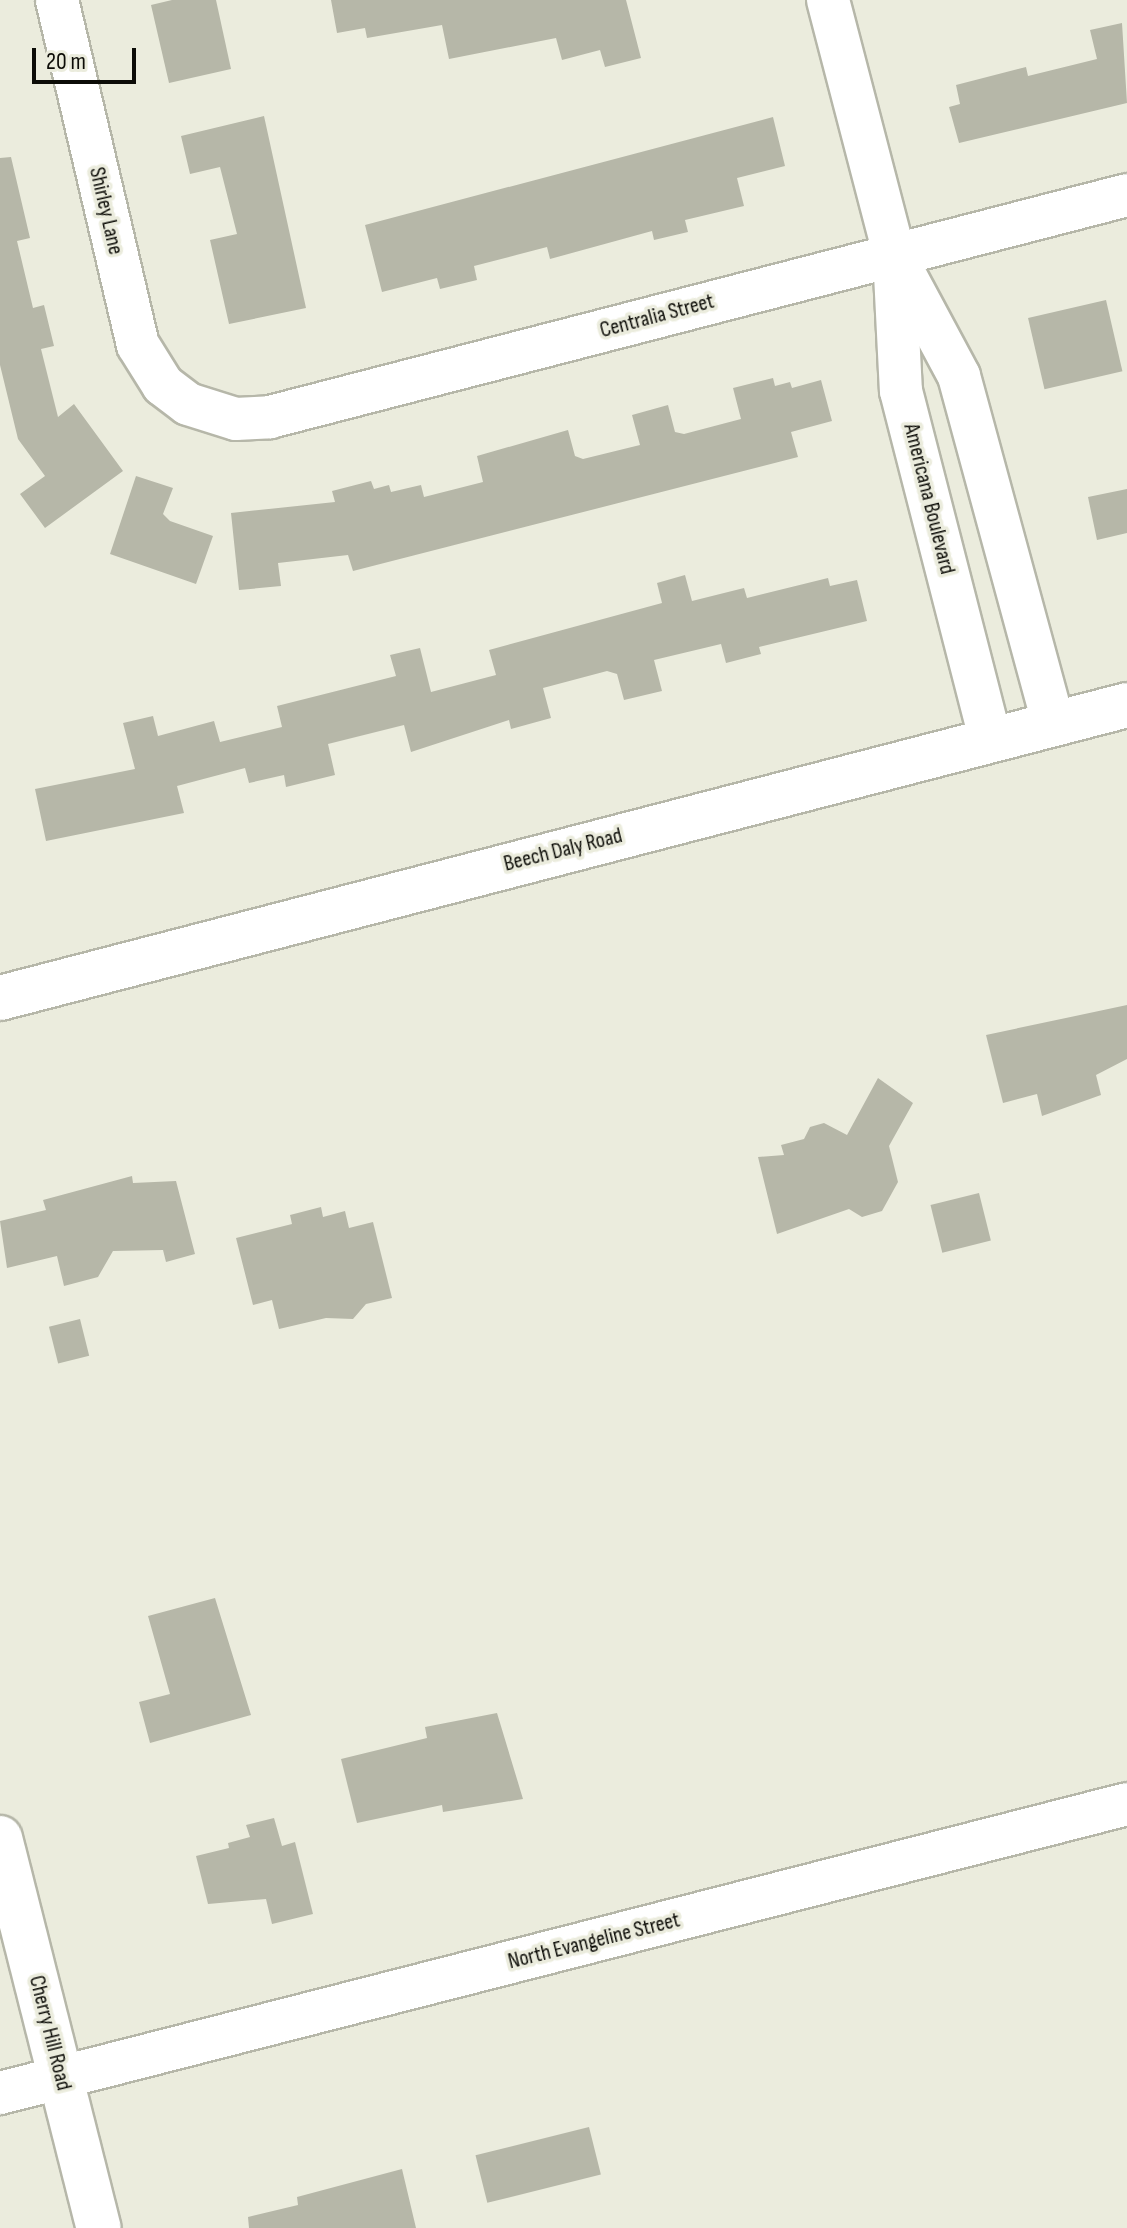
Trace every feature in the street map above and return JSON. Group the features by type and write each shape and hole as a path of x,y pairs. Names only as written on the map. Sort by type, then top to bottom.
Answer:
{"main road":[{"name":"Beech Daly Road","path":"0,998 1127,705"},
{"name":"Cherry Hill Road","path":"0,1838 99,2228"}],"street":[{"name":"Shirley Lane","path":"57,0 138,345 163,385 188,404"},
{"name":"Americana Boulevard","path":"828,0 894,254 901,391 991,741"},
{"name":"Centralia Street","path":"188,404 236,419 270,417 1127,195"},
{"name":"Americana Boulevard","path":"894,254 959,376 1053,723"},
{"name":"North Evangeline Street","path":"0,2093 1127,1804"}],"building":[{"path":"172,0 216,0 231,69 169,83 151,5"},
{"path":"331,0 626,0 641,58 605,67 600,50 562,60 556,38 449,59 442,25 367,38 365,28 337,33"},
{"path":"1122,23 1127,103 959,143 949,107 960,104 956,85 1026,67 1028,76 1097,59 1090,30"},
{"path":"264,116 306,308 229,324 210,240 237,234 220,167 190,174 181,136"},
{"path":"773,117 785,166 737,178 744,206 685,220 688,232 654,240 652,231 550,259 547,247 474,266 477,280 440,289 437,278 382,292 365,225"},
{"path":"11,157 30,238 17,241 33,308 44,305 54,346 41,349 58,417 74,404 123,471 45,528 20,494 45,476 18,439 0,365 0,158"},
{"path":"1106,300 1122,371 1044,389 1028,318"},
{"path":"773,378 775,386 790,382 792,388 821,380 832,421 791,432 798,457 353,571 348,555 278,563 281,586 239,590 231,513 335,502 332,491 371,481 374,489 389,485 391,492 421,485 424,497 483,482 477,456 568,430 575,456 583,459 640,445 632,415 668,405 675,432 684,434 741,419 733,388"},
{"path":"136,476 173,488 163,514 170,521 213,536 196,584 110,554"},
{"path":"1127,489 1127,533 1097,540 1088,497"},
{"path":"685,575 692,601 744,588 747,598 828,578 830,586 857,580 867,621 759,647 761,654 726,663 721,644 654,660 662,691 624,700 617,674 607,671 543,688 551,718 511,729 509,720 411,752 404,725 328,744 335,775 286,787 284,775 249,783 245,768 177,786 184,813 46,841 35,789 135,769 123,723 153,716 158,736 214,721 220,742 282,727 277,706 396,676 390,655 420,648 431,692 496,675 489,650 662,603 657,583"},
{"path":"1127,1005 1127,1059 1096,1075 1101,1095 1042,1116 1037,1094 1003,1103 986,1035"},
{"path":"878,1078 913,1103 889,1146 898,1182 882,1211 862,1217 849,1209 777,1234 758,1157 784,1155 781,1145 804,1139 810,1127 824,1123 847,1135"},
{"path":"132,1176 133,1183 176,1181 195,1254 166,1262 163,1250 113,1251 98,1277 64,1286 57,1256 7,1268 0,1221 46,1210 43,1200"},
{"path":"979,1193 991,1241 942,1253 930,1205"},
{"path":"321,1207 323,1217 345,1211 349,1228 373,1222 392,1298 366,1304 353,1319 326,1318 279,1329 272,1300 253,1305 236,1238 292,1224 290,1215"},
{"path":"80,1319 89,1356 58,1364 49,1327"},
{"path":"215,1598 251,1715 150,1743 139,1702 170,1694 148,1616"},
{"path":"497,1713 523,1799 443,1812 442,1805 357,1823 341,1759 427,1738 425,1727"},
{"path":"274,1818 282,1846 295,1842 313,1914 272,1924 266,1899 208,1904 196,1856 229,1848 228,1843 250,1837 246,1825"},
{"path":"589,2127 601,2175 487,2203 475,2155"},
{"path":"402,2169 416,2228 249,2228 248,2217 298,2205 297,2197"}]}
